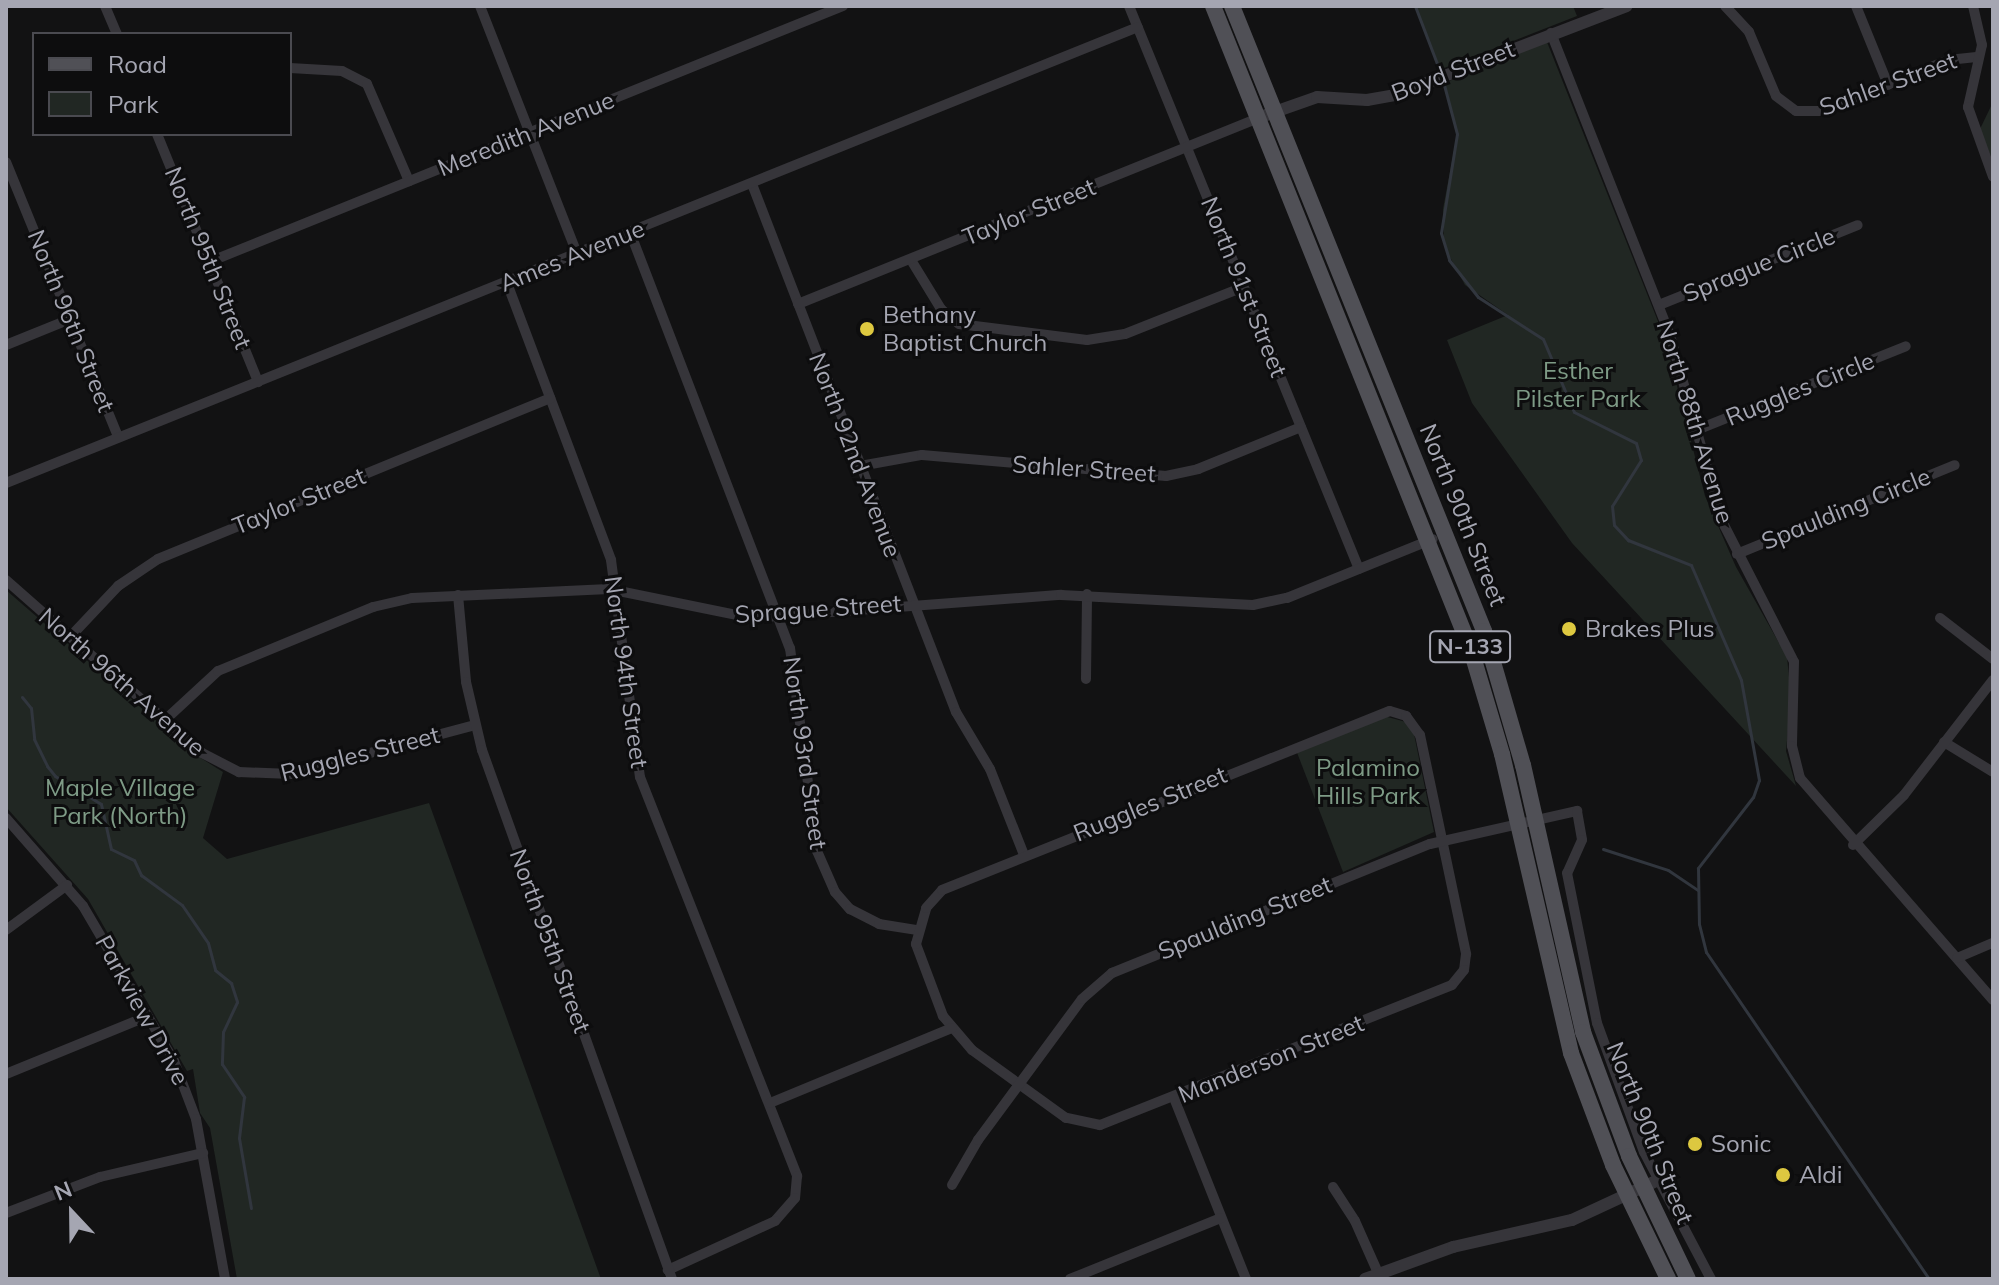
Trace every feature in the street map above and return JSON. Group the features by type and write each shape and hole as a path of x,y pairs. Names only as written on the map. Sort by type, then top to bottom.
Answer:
{"main road":[{"name":"North 90th Street","path":"1213,6 1267,114 1446,534 1502,687 1583,1032 1642,1187 1688,1279"},
{"name":"North 90th Street","path":"1232,6 1267,114 1482,680 1563,1023 1626,1195 1668,1279"}],"street":[{"path":"105,6 116,32"},
{"path":"480,6 577,253"},
{"name":"Meredith Avenue","path":"209,262 843,6"},
{"name":"North 91st Street","path":"1129,6 1359,569"},
{"name":"Boyd Street","path":"1267,114 1317,97 1367,100 1411,88 1627,6"},
{"name":"Sahler Street","path":"1728,6 1738,18 1776,96 1796,111 1822,111 1959,57 1979,57"},
{"path":"1856,6 1888,85"},
{"path":"1973,6 1981,37 1968,107 1993,177"},
{"name":"Ames Avenue","path":"6,483 1138,27"},
{"name":"North 88th Avenue","path":"1551,33 1659,305 1711,493 1737,554 1794,662 1792,746 1800,778 1853,845 1993,1000"},
{"path":"292,68 342,71 367,84 409,181"},
{"name":"Taylor Street","path":"798,304 1267,114"},
{"name":"North 95th Street","path":"158,136 258,382"},
{"name":"North 96th Street","path":"6,162 10,183 118,436"},
{"name":"North 92nd Avenue","path":"752,184 956,712 990,769 1024,855"},
{"name":"Sprague Circle","path":"1659,305 1858,225"},
{"name":"North 93rd Street","path":"630,232 779,616 796,672 812,833 828,878 855,913 879,924 918,930"},
{"path":"911,260 941,309 959,324 980,330 1087,340 1136,331 1243,287"},
{"name":"North 94th Street","path":"507,283 598,522 618,591 627,709 640,777 796,1168 796,1194 775,1221 670,1274"},
{"path":"6,345 70,319"},
{"name":"Ruggles Circle","path":"1694,431 1906,346"},
{"name":"Taylor Street","path":"70,637 118,586 158,559 550,398"},
{"name":"Sahler Street","path":"860,466 922,455 1166,476 1198,469 1301,427"},
{"name":"Spaulding Circle","path":"1737,554 1955,465"},
{"name":"Sprague Street","path":"165,720 202,682 237,662 373,607 458,595 618,591 730,616 779,616 913,603 1087,594 1253,605 1287,598 1446,534"},
{"name":"North 96th Avenue","path":"6,580 209,758 245,774"},
{"path":"1086,679 1087,594"},
{"name":"North 95th Street","path":"458,595 475,725 670,1274"},
{"path":"1940,618 1993,659"},
{"path":"1853,845 1904,795 1993,680"},
{"name":"Ruggles Street","path":"918,930 926,908 942,890 1376,714 1406,716 1420,735 1443,840"},
{"name":"Ruggles Street","path":"245,774 291,774 475,725"},
{"path":"1944,742 1993,772"},
{"name":"Spaulding Street","path":"952,1185 1019,1084 1082,999 1112,973 1443,840 1577,811 1582,840 1567,873 1587,980 1621,1095 1658,1180"},
{"name":"Parkview Drive","path":"6,818 67,885 148,1016 183,1080 203,1153 225,1279"},
{"name":"Manderson Street","path":"1019,1084 1078,1124 1112,1123 1445,989 1459,978 1466,954 1443,840"},
{"path":"6,930 67,885"},
{"path":"918,930 922,968 952,1028 1019,1084"},
{"path":"1957,958 1993,943"},
{"path":"6,1074 148,1016"},
{"path":"770,1103 952,1028"},
{"path":"1174,1098 1246,1279"},
{"path":"6,1213 100,1177 203,1153"},
{"path":"1365,1279 1453,1247 1557,1225 1658,1180 1711,1279"},
{"path":"1333,1187 1355,1221 1378,1273"},
{"path":"1070,1279 1221,1218"}],"green space":[{"path":"1415,6 1573,6 1577,16 1439,70"},
{"name":"Esther Pilster Park","path":"1547,42 1665,339 1705,496 1736,567 1787,657 1791,697 1786,751 1796,786 1572,543 1472,403 1447,340 1508,315 1465,285 1444,246 1443,209 1457,134 1444,83"},
{"path":"1993,102 1993,162 1980,129"},
{"name":"Maple Village Park (North)","path":"6,590 196,755 223,772 203,838 227,859 429,803 601,1279 237,1279 210,1128 200,1113 193,1069 187,1071 88,899 6,807"},
{"name":"Palamino Hills Park","path":"1384,716 1406,722 1414,734 1434,832 1343,872 1296,750"}],"waterway":[{"path":"1415,6 1441,74"},
{"path":"1443,81 1457,134 1441,233 1449,260 1478,297 1543,339 1574,412 1636,443 1641,460 1612,506 1614,525 1628,540 1691,565 1741,680 1759,780 1753,797 1698,868 1699,924 1706,952 1929,1279"},
{"path":"22,697 31,708 34,739 47,766 55,776 101,804 111,849 134,860 141,875 182,905 208,943 215,970 231,983 237,1002 223,1032 222,1064 244,1097 239,1138 251,1208"},
{"path":"1603,849 1668,870 1698,890"}],"place":[{"name":"Bethany Baptist Church","path":"867,329"},
{"name":"Brakes Plus","path":"1569,629"},
{"name":"Sonic","path":"1695,1144"},
{"name":"Aldi","path":"1783,1175"}]}
